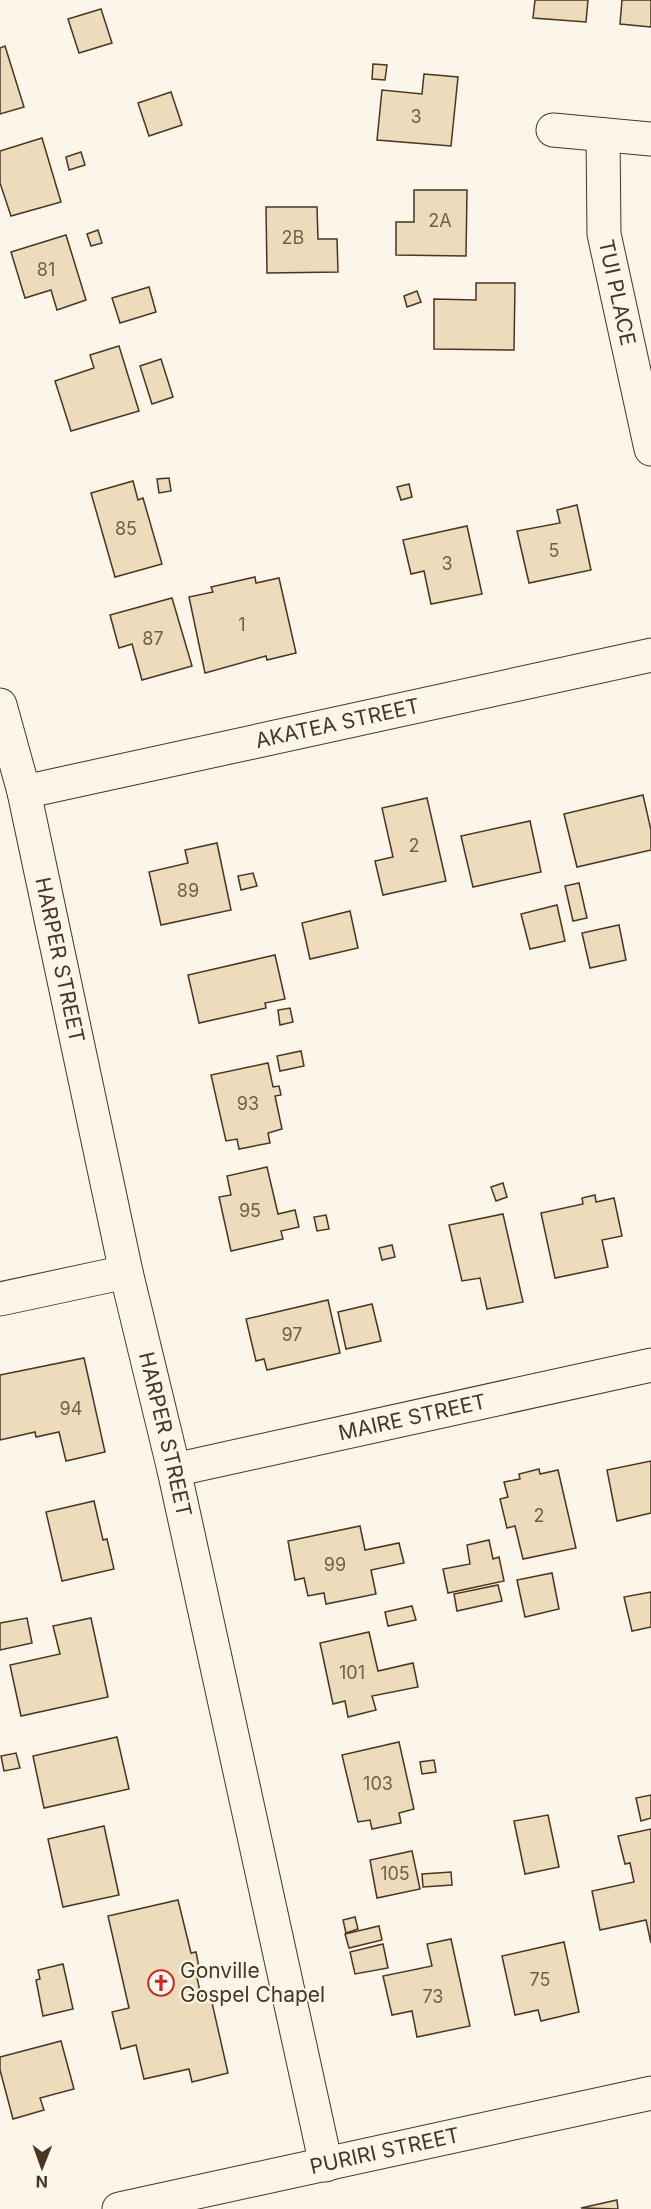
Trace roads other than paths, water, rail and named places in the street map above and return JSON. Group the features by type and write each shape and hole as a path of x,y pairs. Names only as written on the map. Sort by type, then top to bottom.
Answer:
{"street":[{"path":"553,130 651,139"},
{"name":"TUI PLACE","path":"603,135 604,234 651,449"},
{"name":"AKATEA STREET","path":"24,792 651,655"},
{"name":"HARPER STREET","path":"0,705 24,792 126,1272 174,1470 326,2165"},
{"path":"0,1299 126,1272"},
{"name":"MAIRE STREET","path":"174,1470 651,1365"},
{"name":"PURIRI STREET","path":"125,2208 651,2093"}],"place":[{"name":"Gonville Gospel Chapel","path":"161,1983"}]}
